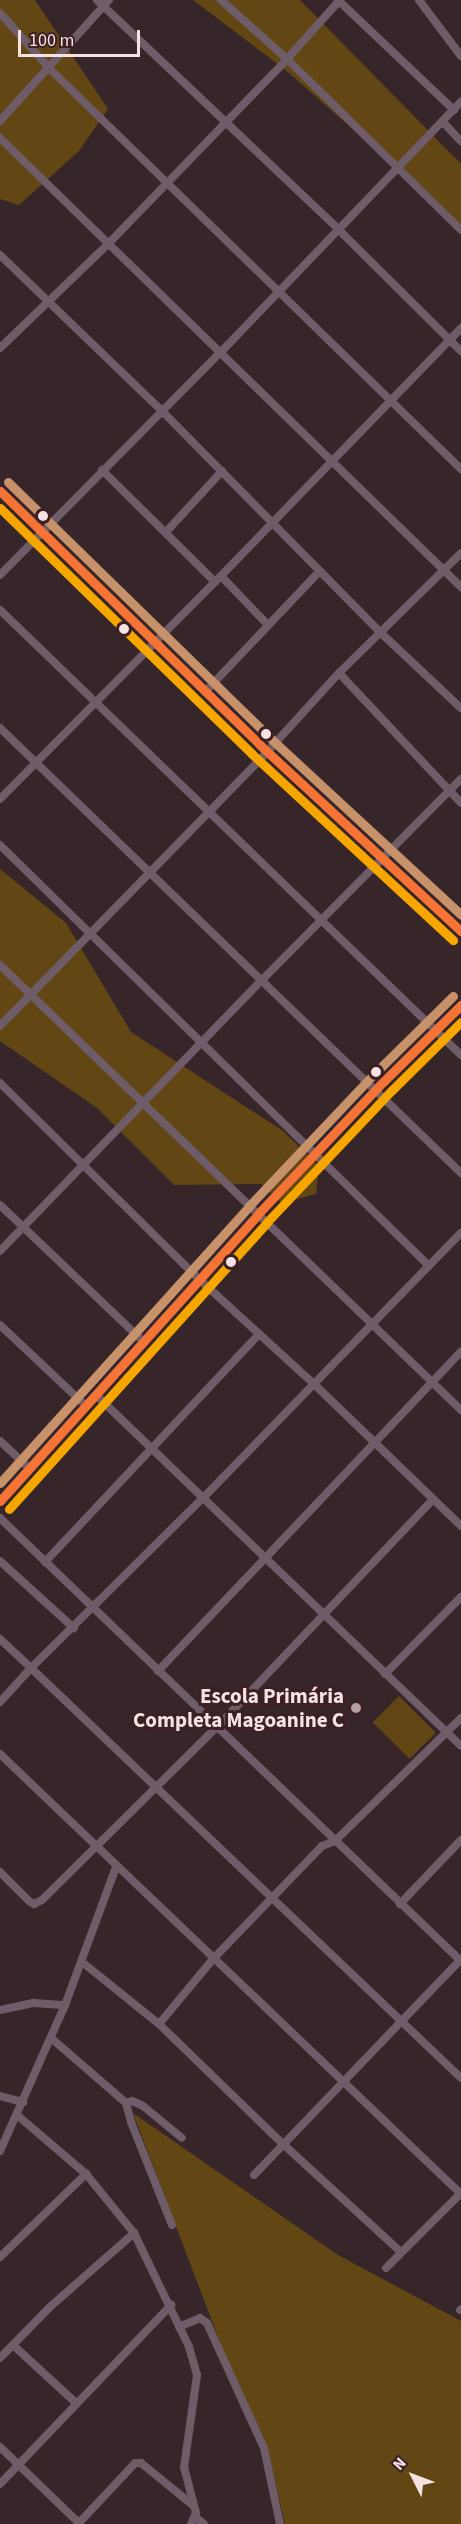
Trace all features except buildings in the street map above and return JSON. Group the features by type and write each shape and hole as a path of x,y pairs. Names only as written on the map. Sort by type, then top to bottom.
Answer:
{"street":[{"path":"97,0 107,3 224,121 339,230 461,351"},
{"path":"220,0 287,59 461,230"},
{"path":"419,0 461,56"},
{"path":"0,348 109,243 224,121 287,59 338,1 454,110"},
{"path":"0,121 50,69 107,3"},
{"path":"0,13 50,69 461,469"},
{"path":"0,575 221,352 461,102"},
{"path":"443,122 461,141"},
{"path":"0,138 461,587"},
{"path":"0,255 162,411 381,633 461,708"},
{"path":"0,799 218,579 461,327"},
{"path":"102,470 268,625"},
{"path":"166,532 222,471"},
{"path":"0,491 267,752 461,931"},
{"path":"0,1026 91,934 206,811 267,752 339,674 461,553"},
{"path":"205,692 320,571"},
{"path":"0,610 461,1055"},
{"path":"339,674 461,803"},
{"path":"0,728 461,1173"},
{"path":"0,1251 381,858 461,779"},
{"path":"0,845 429,1266"},
{"path":"0,965 461,1410"},
{"path":"0,1501 258,1214 375,1090 461,1005"},
{"path":"0,1083 85,1164 199,1279 313,1383 461,1526"},
{"path":"0,1205 143,1341"},
{"path":"0,1702 461,1233"},
{"path":"0,1325 86,1406"},
{"path":"45,1562 259,1334"},
{"path":"158,1671 264,1556 461,1352"},
{"path":"96,1395 461,1746"},
{"path":"0,1441 29,1468"},
{"path":"0,1872 34,1904 67,1878 217,1727 433,1499"},
{"path":"0,1518 461,1960 254,2175"},
{"path":"0,1561 74,1628"},
{"path":"385,1674 461,1597"},
{"path":"0,1639 461,2078"},
{"path":"159,2024 213,1959 322,1846 335,1841 461,1718"},
{"path":"0,1754 461,2194 386,2268"},
{"path":"400,1904 461,1839"},
{"path":"0,2151 65,2005 116,1867"},
{"path":"82,1962 159,2024 283,2144 401,2252"},
{"path":"0,2010 34,2003 65,2005"},
{"path":"51,2038 126,2103 172,2225"},
{"path":"0,2096 23,2102"},
{"path":"126,2103 132,2102 143,2106 182,2138"},
{"path":"17,2115 86,2174 134,2233 171,2305 197,2375 184,2467 195,2507 193,2520 204,2524"},
{"path":"0,2257 86,2174"},
{"path":"0,2358 51,2306 134,2233"},
{"path":"0,2484 171,2305"},
{"path":"180,2327 200,2318 206,2320 264,2448 280,2524"},
{"path":"13,2345 76,2403"},
{"path":"0,2447 78,2524 135,2463 141,2463 195,2507"}],"shaded area":[{"path":"0,0 35,0 108,109 79,151 19,205 0,199"},
{"path":"193,0 300,0 461,164 461,225 288,72"},
{"path":"0,869 66,923 131,1032 283,1131 319,1166 316,1194 282,1203 261,1184 174,1185 97,1108 0,1041"},
{"path":"399,1696 436,1733 410,1759 373,1722"},
{"path":"133,2113 338,2255 461,2321 461,2524 285,2524 267,2445 226,2358"}],"transit line":[{"path":"8,482 268,736 461,915"},
{"path":"0,491 260,745 461,931"},
{"path":"0,508 252,754 453,940"},
{"path":"0,1483 249,1206 374,1074 453,996"},
{"path":"0,1501 258,1214 383,1082 461,1005"},
{"path":"9,1509 267,1222 392,1090 461,1022"}],"place":[{"name":"Escola Primária Completa Magoanine C","path":"356,1708"}]}
